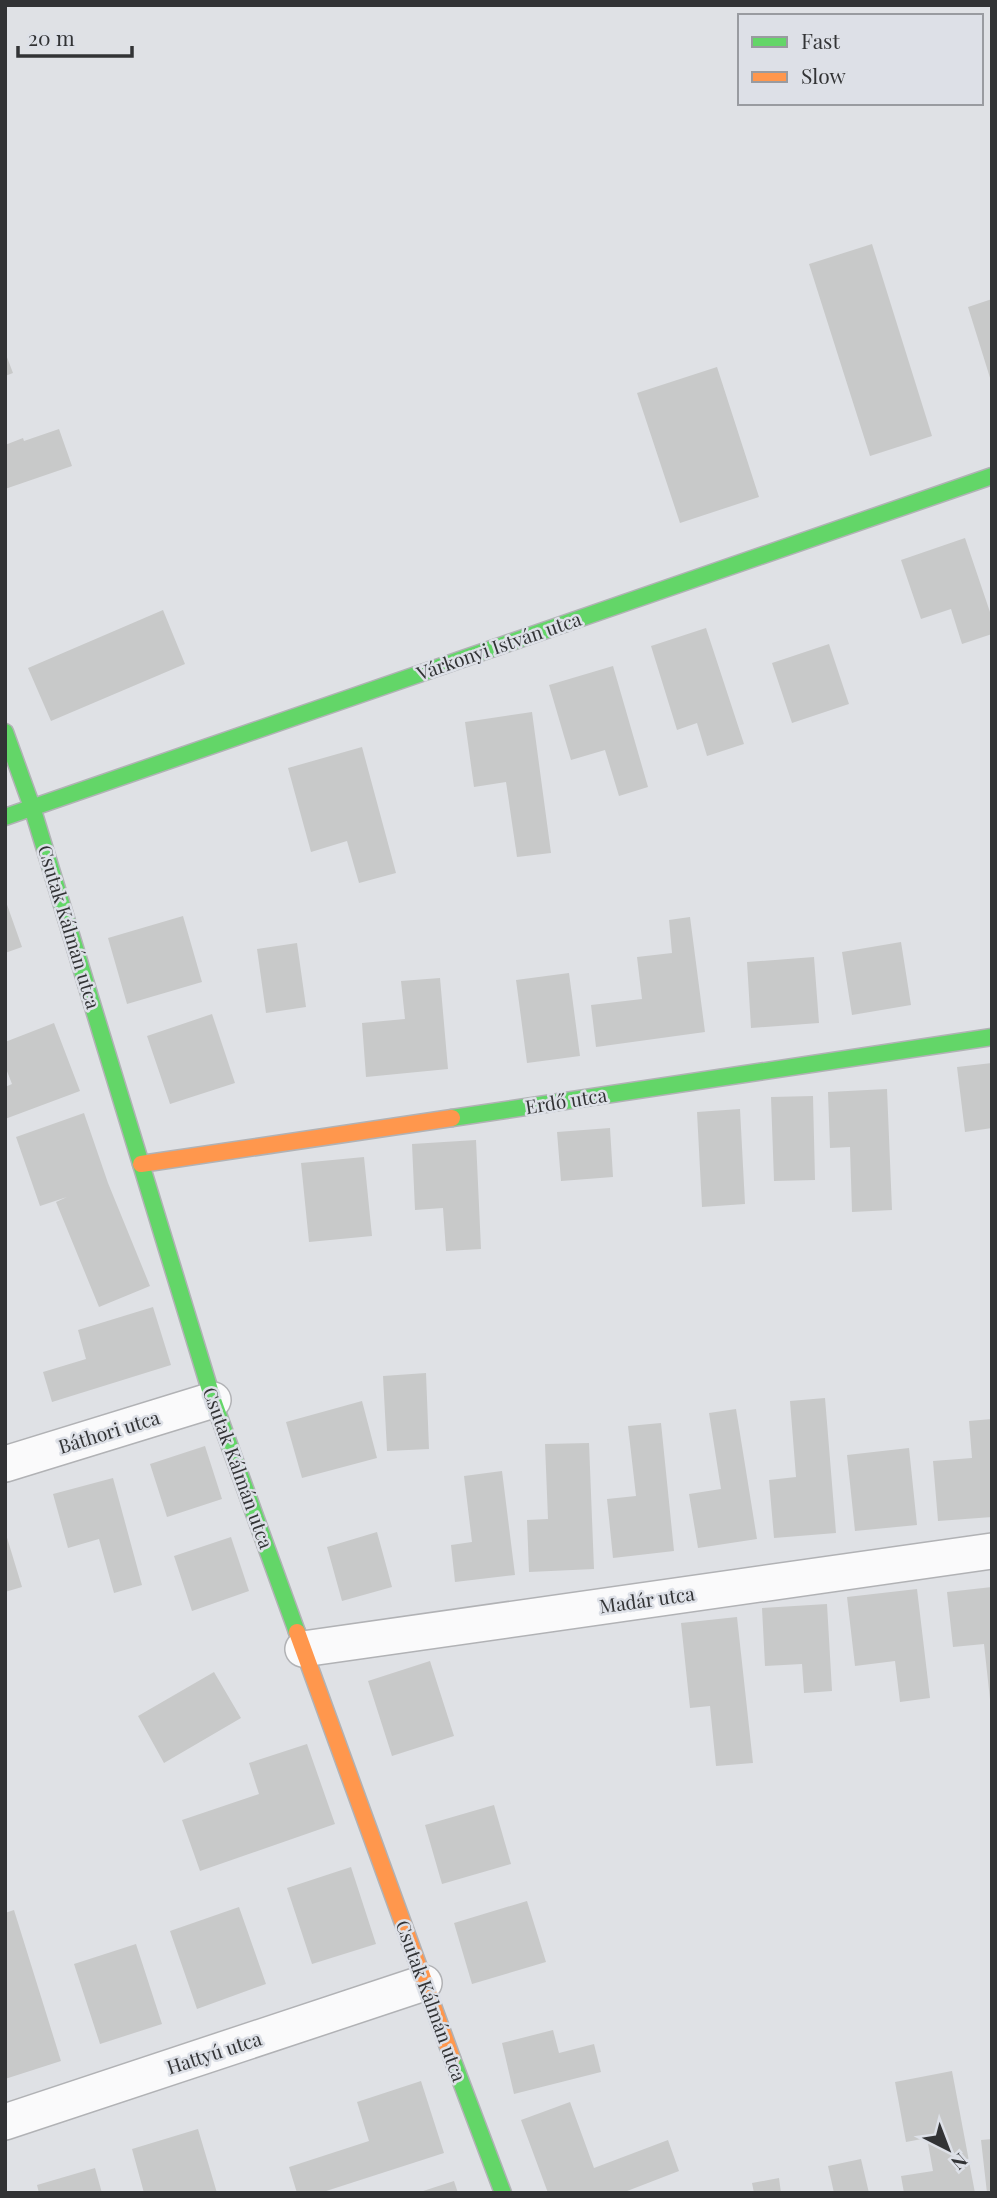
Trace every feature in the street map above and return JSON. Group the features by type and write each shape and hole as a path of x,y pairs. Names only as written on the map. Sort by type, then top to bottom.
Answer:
{"street":[{"name":"Várkonyi István utca","path":"5,817 992,476"},
{"name":"Csutak Kálmán utca","path":"5,732 32,807 213,1400 503,2193"},
{"name":"Erdő utca","path":"141,1164 992,1037"},
{"name":"Báthori utca","path":"5,1464 213,1400"},
{"name":"Madár utca","path":"303,1649 992,1551"},
{"name":"Hattyú utca","path":"5,2122 424,1983"}],"building":[{"path":"872,244 932,436 870,456 809,264"},
{"path":"992,299 992,380 991,381 968,307"},
{"path":"5,352 13,373 5,376"},
{"path":"717,367 759,497 680,523 637,393"},
{"path":"59,429 72,466 5,489 5,445"},
{"path":"965,538 992,618 992,634 962,644 951,609 921,619 901,560"},
{"path":"163,610 185,664 51,721 28,668"},
{"path":"706,628 744,744 707,756 697,723 677,730 651,646"},
{"path":"829,644 849,704 792,723 772,663"},
{"path":"613,666 648,787 619,796 605,750 571,760 549,685"},
{"path":"532,712 551,853 517,857 506,782 474,787 465,722"},
{"path":"362,747 396,873 359,883 347,841 311,852 288,768"},
{"path":"5,899 22,947 5,953"},
{"path":"183,916 202,982 127,1004 108,938"},
{"path":"690,917 705,1032 596,1047 591,1005 642,999 637,957 672,953 669,920"},
{"path":"901,942 911,1005 852,1015 842,952"},
{"path":"297,943 306,1007 266,1013 257,949"},
{"path":"814,957 819,1023 751,1028 747,962"},
{"path":"569,973 580,1056 527,1063 516,980"},
{"path":"440,978 448,1069 366,1077 362,1023 405,1019 401,981"},
{"path":"212,1014 235,1083 170,1104 147,1036"},
{"path":"54,1023 80,1091 5,1119 5,1087 12,1084 5,1066 5,1042"},
{"path":"992,1063 992,1128 965,1132 957,1067"},
{"path":"887,1089 892,1210 852,1212 850,1147 830,1148 828,1092"},
{"path":"813,1096 815,1180 774,1181 771,1097"},
{"path":"740,1109 745,1204 702,1207 697,1112"},
{"path":"84,1113 108,1183 150,1286 99,1307 56,1202 67,1197 40,1206 16,1137"},
{"path":"610,1128 613,1177 561,1181 557,1132"},
{"path":"476,1140 481,1249 446,1251 443,1208 415,1210 412,1144"},
{"path":"364,1157 372,1236 309,1242 301,1163"},
{"path":"153,1307 171,1365 52,1402 43,1372 86,1359 78,1330"},
{"path":"426,1373 429,1449 387,1451 383,1376"},
{"path":"825,1398 836,1533 774,1538 769,1480 796,1477 790,1401"},
{"path":"362,1401 377,1458 302,1478 286,1422"},
{"path":"736,1409 757,1539 698,1548 689,1494 721,1489 709,1413"},
{"path":"992,1419 992,1517 938,1521 933,1461 972,1458 969,1421"},
{"path":"661,1423 674,1551 613,1558 607,1499 636,1496 628,1426"},
{"path":"589,1443 594,1569 529,1572 527,1520 548,1519 545,1444"},
{"path":"205,1446 222,1499 167,1517 150,1464"},
{"path":"909,1448 917,1525 855,1531 847,1455"},
{"path":"502,1471 515,1575 455,1582 451,1545 472,1542 464,1476"},
{"path":"113,1478 142,1585 114,1593 99,1539 68,1548 53,1494"},
{"path":"5,1531 22,1587 5,1592"},
{"path":"377,1532 392,1587 342,1601 327,1547"},
{"path":"231,1537 249,1591 192,1611 174,1556"},
{"path":"992,1587 990,1699 984,1644 953,1647 947,1592"},
{"path":"917,1589 930,1698 900,1702 895,1661 855,1666 847,1597"},
{"path":"827,1604 832,1691 804,1693 802,1664 765,1666 762,1608"},
{"path":"737,1617 753,1763 716,1766 710,1706 690,1708 681,1623"},
{"path":"430,1661 454,1736 392,1756 368,1681"},
{"path":"214,1672 241,1718 164,1763 138,1716"},
{"path":"307,1744 335,1824 200,1871 182,1820 259,1794 249,1763"},
{"path":"494,1805 511,1864 442,1884 425,1825"},
{"path":"351,1867 376,1944 312,1964 287,1888"},
{"path":"527,1901 546,1962 472,1984 454,1923"},
{"path":"239,1907 266,1984 197,2009 170,1931"},
{"path":"14,1910 61,2061 5,2079 5,1913"},
{"path":"136,1944 162,2024 100,2044 74,1964"},
{"path":"553,2030 559,2053 594,2044 601,2072 514,2094 502,2043"},
{"path":"952,2071 975,2193 904,2193 901,2176 933,2171 927,2138 906,2142 895,2082"},
{"path":"421,2081 444,2153 320,2193 297,2193 289,2167 369,2141 357,2102"},
{"path":"570,2102 594,2168 668,2140 679,2171 622,2193 548,2193 521,2120"},
{"path":"198,2129 217,2193 144,2193 132,2149"},
{"path":"992,2139 992,2193 987,2193 981,2140"},
{"path":"861,2159 869,2193 834,2193 828,2166"},
{"path":"95,2168 102,2193 39,2193 37,2185"},
{"path":"779,2178 781,2193 754,2193 752,2183"},
{"path":"454,2181 458,2193 420,2192"}],"traffic: fast":[{"path":"5,817 992,476"},
{"path":"5,732 32,807 213,1400 297,1632"},
{"path":"452,1118 992,1037"},
{"path":"452,2058 503,2193"}],"traffic: slow":[{"path":"141,1164 452,1118"},
{"path":"297,1632 452,2058"}]}
